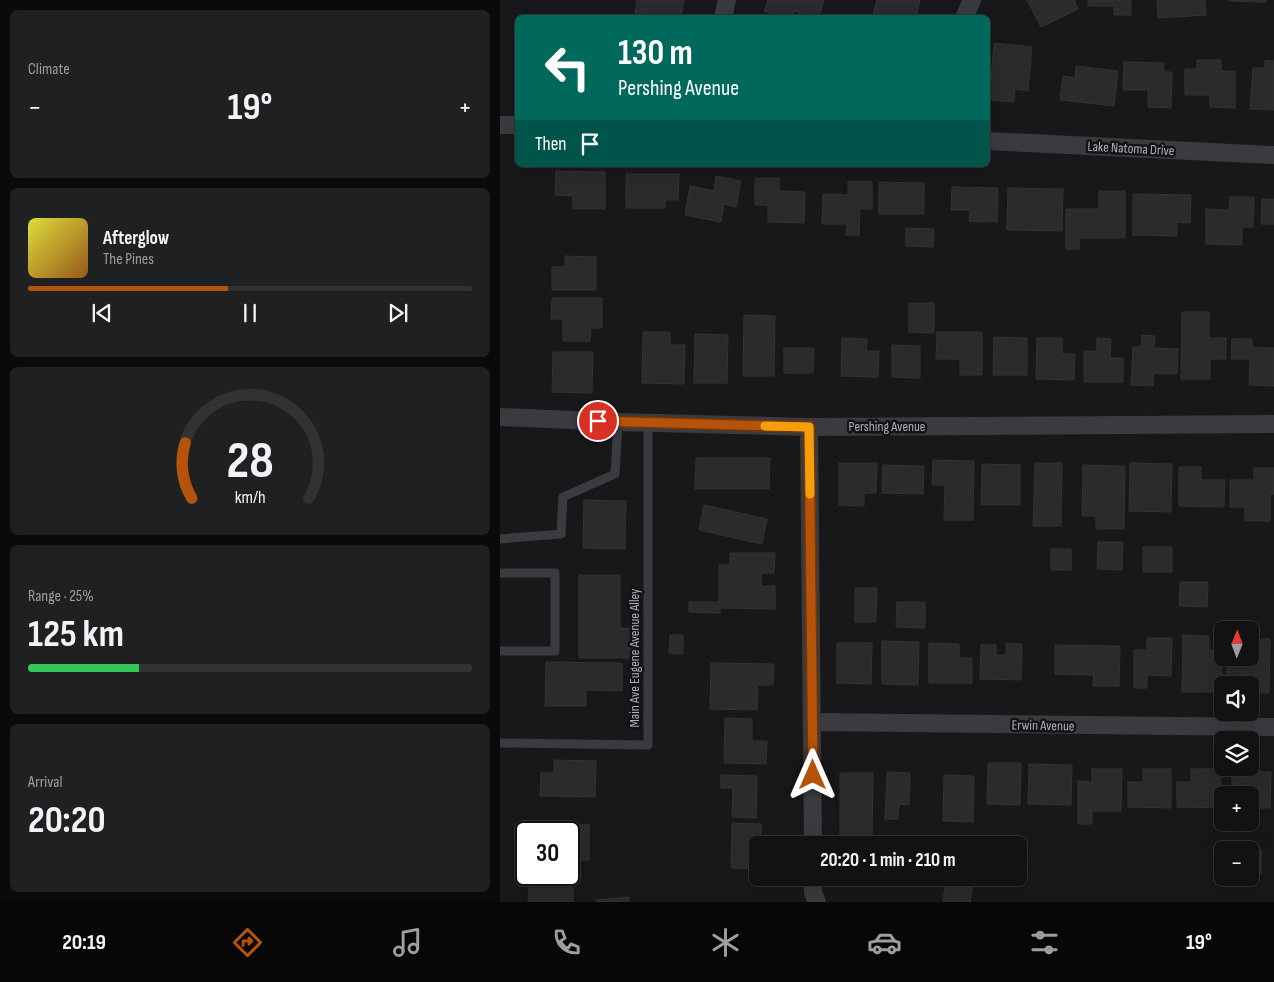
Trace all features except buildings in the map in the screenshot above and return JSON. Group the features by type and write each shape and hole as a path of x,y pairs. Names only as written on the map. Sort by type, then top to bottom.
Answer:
{"street":[{"path":"724,15 727,0"},
{"path":"965,15 972,0"},
{"path":"500,125 515,125"},
{"name":"Lake Natoma Drive","path":"990,141 1274,155"},
{"name":"Pershing Avenue","path":"500,417 809,427 1274,424"},
{"path":"809,427 813,836"},
{"name":"Erwin Avenue","path":"812,722 1274,728"},
{"path":"813,886 817,902"}],"lane":[{"path":"500,539 560,534 563,497 615,474 618,422"},
{"name":"Main Ave Eugene Avenue Alley","path":"500,743 648,745 648,422"},
{"path":"500,573 555,573 555,651 500,651"}],"slow traffic":[{"path":"765,426 809,427 810,494"}],"route":[{"path":"598,421 809,427 813,775"}]}
